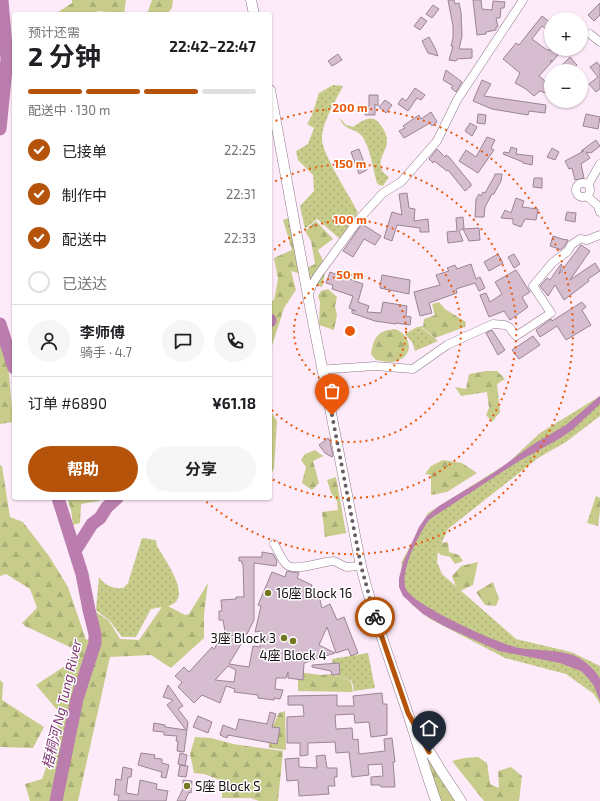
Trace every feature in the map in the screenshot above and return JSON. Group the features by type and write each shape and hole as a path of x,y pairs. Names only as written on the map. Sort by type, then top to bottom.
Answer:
{"main road":[{"path":"251,0 254,12"},
{"path":"272,101 308,296 361,566 371,607 408,713 424,770 436,801"},
{"path":"408,713 440,769 461,801"}],"street":[{"path":"308,296 318,275 360,218 383,193 401,182 437,141 457,100 523,0"},
{"path":"590,34 600,42"},
{"path":"588,185 600,164"},
{"path":"588,185 581,183 577,186 576,191 577,196 583,198 588,196"},
{"path":"588,185 590,188 588,196"},
{"path":"588,196 598,206 600,212"},
{"path":"323,370 331,368 375,366 413,369 447,345 493,324 505,325 509,327 516,336 551,313 533,286 552,263 568,251 571,245 580,239 587,240 600,235"},
{"path":"274,544 286,564 291,567 297,568 334,560 346,567 361,566"}],"green space":[{"path":"72,0 126,0 124,12 58,12 72,3"},
{"path":"152,0 173,0 172,8 169,12 148,12"},
{"path":"333,85 343,86 326,120 322,140 332,165 358,212 340,239 317,219 305,229 300,206 314,191 313,175 298,160 296,151 308,144 314,128 307,124 312,115 319,93"},
{"path":"340,118 346,125 353,127 367,119 374,119 380,124 387,138 381,168 389,177 383,186 377,183 369,151 364,139 358,133 346,127 341,122"},
{"path":"294,216 301,274 291,271 296,290 284,308 272,346 272,301 274,300 278,279 274,258 292,250 283,220"},
{"path":"316,221 333,239 318,250 326,267 322,287 309,283 307,268 315,264 311,241 305,231"},
{"path":"328,289 337,297 335,306 337,315 334,330 319,325 320,302 318,296 321,291"},
{"path":"439,302 445,309 466,322 465,327 435,338 423,328 424,319 435,315 432,304"},
{"path":"423,326 422,328 438,341 415,351 412,342 405,334 417,327"},
{"path":"395,329 400,331 407,339 409,348 407,353 404,357 393,362 376,360 371,354 375,339 384,331"},
{"path":"0,332 9,374 12,422 0,424"},
{"path":"497,371 505,379 497,384 500,412 492,422 486,415 489,408 487,392 461,396 455,387 466,389 469,374"},
{"path":"600,396 600,416 566,442 538,458 448,529 438,551 437,562 442,574 516,639 571,652 600,666 600,704 594,694 566,674 505,658 430,619 411,604 400,584 402,561 428,513 508,463 540,433"},
{"path":"272,413 277,421 274,469 272,472"},
{"path":"315,450 323,456 313,461 319,483 312,490 302,483 306,467 301,460 305,454"},
{"path":"443,460 462,463 477,473 447,492 431,495 431,475 425,474 431,466"},
{"path":"0,465 2,466 10,517 23,522 49,556 68,587 86,640 97,635 96,612 109,621 120,639 139,640 164,604 185,615 189,614 208,583 204,614 204,638 171,668 151,655 110,657 78,801 30,801 25,784 42,779 57,738 58,711 36,685 71,662 72,648 25,626 22,623 37,608 30,589 6,574 0,576"},
{"path":"336,477 346,533 325,537 322,512 338,510 337,501 331,493 327,480"},
{"path":"596,496 600,498 598,526 587,523"},
{"path":"68,500 100,500 81,504 80,523 73,525"},
{"path":"142,538 156,540 157,546 174,575 179,592 178,599 171,605 151,609 136,637 122,637 110,621 96,610 99,577 109,586 123,588 128,583"},
{"path":"448,542 449,552 459,555 463,561 455,564 450,557 441,555 436,551 439,543"},
{"path":"478,562 473,585 458,592 452,576 461,566"},
{"path":"493,582 499,599 496,606 485,605 476,592"},
{"path":"368,653 375,688 354,691 352,681 337,676 333,673 332,659"},
{"path":"298,672 321,675 331,674 351,681 353,692 298,691"},
{"path":"0,680 3,683 2,700 44,727 33,748 0,747"},
{"path":"285,711 286,750 269,748 270,732 279,713"},
{"path":"195,737 211,738 233,744 283,751 278,801 259,801 250,798 222,798 222,781 204,774 194,773 190,754"},
{"path":"424,751 455,801 439,801"},
{"path":"478,757 487,763 490,784 499,788 498,771 511,767 522,776 519,801 484,801 452,761"}],"shaded area":[{"path":"600,396 600,404 572,430 559,439 519,461 430,519 411,553 405,573 405,582 406,589 412,596 424,605 477,632 519,648 567,653 581,659 592,668 600,679 600,701 594,686 581,671 560,663 499,651 444,626 423,614 403,596 399,587 399,578 403,563 419,527 426,517 439,506 492,474 532,445 566,425"}],"building":[{"path":"448,0 454,0 455,4 459,3 462,36 459,49 472,49 472,58 457,59 456,61 449,60 453,46 451,46 453,26"},
{"path":"473,0 481,0 482,9 492,10 493,1 505,2 504,8 501,8 500,18 496,18 498,27 496,27 496,30 486,32 486,34 477,35"},
{"path":"600,3 600,15 594,21 588,15"},
{"path":"433,5 439,9 432,18 426,14"},
{"path":"542,16 544,18 544,28 542,26 532,39 544,48 544,56 557,56 552,62 551,60 550,64 544,64 544,71 539,76 544,80 544,92 540,91 534,96 526,89 515,83 520,73 503,59 516,43 519,45"},
{"path":"421,17 427,21 420,30 414,26"},
{"path":"429,37 438,56 428,53 422,41"},
{"path":"338,54 342,60 332,66 328,61"},
{"path":"570,57 576,64 563,64"},
{"path":"597,62 600,66 600,89 596,92 589,84 598,77 590,67"},
{"path":"446,70 462,82 456,92 451,88 453,86 443,80"},
{"path":"482,80 491,84 484,96 544,105 544,108 546,108 545,113 529,111 528,115 492,109 473,101"},
{"path":"415,88 425,95 421,100 417,98 408,111 398,104 402,98 406,101"},
{"path":"369,95 378,95 378,106 375,104 375,115 365,115 365,106 369,106"},
{"path":"385,100 392,105 386,113 379,107"},
{"path":"431,112 437,122 432,126 430,123 404,138 399,131 405,128 403,126 419,115 421,119"},
{"path":"478,114 486,115 485,124 477,123"},
{"path":"586,114 600,117 598,129 583,126"},
{"path":"470,123 477,127 472,136 465,131"},
{"path":"487,137 495,140 491,148 494,150 478,173 459,161 466,150 476,157"},
{"path":"596,140 600,146 591,153 586,152 590,158 581,164 584,178 575,180 572,168 569,169 565,161 584,151 581,151"},
{"path":"511,147 517,149 516,154 533,156 532,165 523,163 503,154 504,152 509,153"},
{"path":"552,148 559,152 555,160 547,157"},
{"path":"359,149 367,170 359,174 351,152"},
{"path":"437,149 445,157 446,155 449,157 471,184 471,186 465,191 448,170 447,171 434,161 433,163 429,159"},
{"path":"495,174 502,174 501,181 485,207 484,217 475,217 476,199 479,194 481,196 483,192 485,193"},
{"path":"534,178 542,178 542,188 533,187"},
{"path":"407,193 409,208 415,209 414,221 428,219 429,232 420,232 420,228 397,225 392,241 384,238 392,212 402,215 399,194"},
{"path":"516,198 524,201 522,207 538,209 536,220 525,219 521,227 513,224 513,219 501,218 505,210 511,213"},
{"path":"567,212 576,213 575,222 565,220"},
{"path":"463,217 464,228 459,231 463,241 448,243 447,232 457,231 456,218"},
{"path":"362,224 381,236 375,245 364,239 353,257 343,251"},
{"path":"479,228 480,240 469,241 463,229"},
{"path":"553,236 568,240 564,247 560,250 550,246"},
{"path":"581,245 590,251 570,280 595,263 600,271 588,279 589,281 564,300 555,285 548,296 540,286 547,278 550,280 561,264 559,274"},
{"path":"498,254 503,263 489,271 484,262"},
{"path":"514,254 520,264 514,268 508,257"},
{"path":"471,264 476,279 480,277 485,288 479,291 475,283 456,289 457,293 429,303 432,313 420,316 414,292 440,285 436,275 449,271 447,268 455,265 457,269"},
{"path":"516,270 530,292 522,297 528,307 510,320 504,311 489,317 480,295 486,293 490,302 502,294 495,282"},
{"path":"330,272 363,284 358,302 369,306 367,312 381,313 383,302 407,306 406,316 411,317 410,325 375,321 352,313 352,310 356,311 349,308 353,296 332,289 333,285 326,283"},
{"path":"382,275 410,280 409,294 380,288"},
{"path":"582,302 586,307 582,310 591,325 566,340 557,326 540,337 536,330 551,319 552,321"},
{"path":"492,330 505,350 498,355 486,333"},
{"path":"533,336 540,345 519,359 512,350"},
{"path":"328,438 330,441 332,457 325,453 319,445"},
{"path":"262,552 273,554 277,561 276,566 254,563 254,620 247,634 228,636 241,644 229,664 249,667 253,646 260,647 262,631 255,632 261,606 258,605 272,572 285,577 287,571 299,573 297,578 312,585 305,599 319,596 322,608 330,604 337,620 344,617 358,653 351,656 348,649 336,653 327,627 319,645 335,653 304,663 303,680 288,678 288,672 286,678 276,678 275,689 283,690 280,699 274,698 274,700 258,698 258,695 234,692 235,689 226,686 220,703 202,695 194,703 178,687 182,682 175,676 184,667 189,672 212,647 214,649 220,639 227,643 223,620 219,620 219,611 222,611 221,600 244,597 243,564 242,561 239,561 239,557 262,557","holes":["228,666 236,670 234,682 215,680"]},
{"path":"339,663 340,674 332,675 331,671 312,667 312,665"},
{"path":"168,685 183,706 178,709 188,722 184,752 177,751 177,736 164,735 164,732 153,731 154,723 165,725 165,727 186,730 167,705 173,700 163,697"},
{"path":"382,693 383,704 387,704 387,735 371,737 369,722 355,723 354,714 335,715 336,729 352,728 353,740 358,739 359,754 385,751 384,739 392,738 395,762 393,762 395,787 371,785 371,777 383,776 382,764 368,765 369,775 352,777 349,752 336,753 335,742 308,743 308,755 300,756 300,743 287,743 287,717 304,716 303,705 288,705 288,696 337,695 337,706 354,706 353,696"},
{"path":"270,712 276,714 272,727 280,728 277,744 228,735 227,738 220,735 223,725 236,730 239,719 267,724"},
{"path":"198,716 212,722 208,733 193,727"},
{"path":"141,753 155,755 154,758 162,759 162,763 169,765 166,778 161,777 162,772 138,765"},
{"path":"180,753 187,755 185,766 178,764"},
{"path":"325,755 327,768 337,768 337,777 334,777 335,786 328,786 329,794 299,796 298,780 287,781 285,759 299,758 299,767 317,768 316,756"},
{"path":"180,765 188,766 186,777 178,776"},
{"path":"123,767 132,769 131,777 128,777 126,793 138,795 140,780 157,784 156,789 168,791 166,801 118,801 119,795 114,795 116,779 121,780"},
{"name":"S座 Block S","path":"183,780 192,781 191,793 189,792 185,801 177,801 183,789"}],"waterway":[{"name":"梧桐河 Ng Tung River","path":"0,129 7,59 2,0"},
{"name":"梧桐河 Ng Tung River","path":"0,324 12,362"},
{"name":"梧桐河 Ng Tung River","path":"56,801 77,699 95,643 95,634 82,574 59,500"},
{"path":"75,551 92,524 100,518 107,507 115,500"}],"way so far":[{"path":"332,415 361,566 371,607 375,617"}],"place":[{"name":"16座 Block 16","path":"268,593"},
{"name":"3座 Block 3","path":"284,638"},
{"name":"4座 Block 4","path":"293,641"},
{"name":"S座 Block S","path":"187,786"}],"route":[{"path":"375,617 408,713 429,752"}]}
